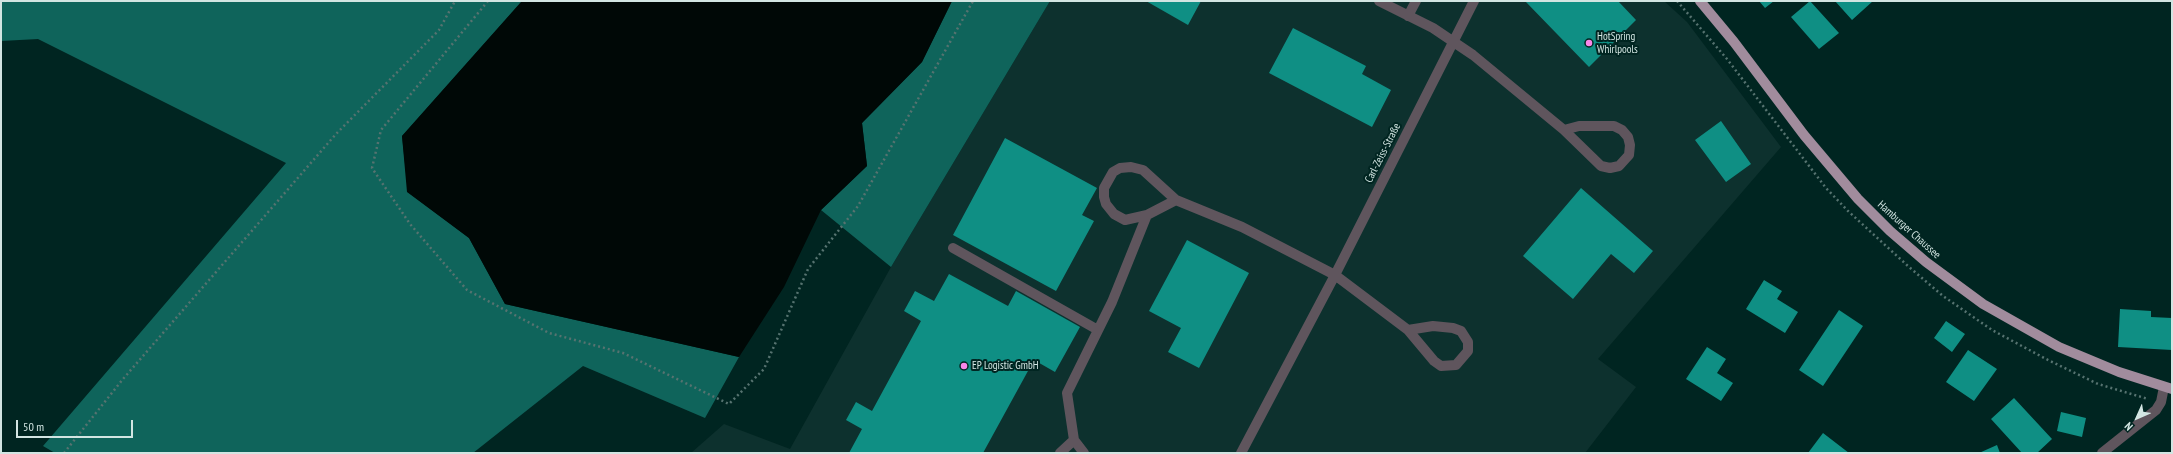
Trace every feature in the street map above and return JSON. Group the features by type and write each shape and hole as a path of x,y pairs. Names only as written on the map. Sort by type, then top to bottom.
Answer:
{"main road":[{"name":"Hamburger Chaussee","path":"1700,1 1734,42 1804,135 1858,199 1890,231 1926,262 1983,304 2020,326 2092,362 2168,388"}],"street":[{"path":"1379,1 1453,41 1473,55 1564,130 1601,166 1610,168 1619,166 1629,154 1630,145 1628,137 1622,130 1614,126 1579,126 1564,130"},
{"path":"1408,16 1416,1"},
{"name":"Carl-Zeiss-Straße","path":"1241,453 1335,275 1474,1"},
{"path":"1176,200 1147,215 1125,220 1114,214 1106,204 1104,197 1107,181 1113,172 1120,168 1131,167 1143,170 1176,200 1242,227 1335,275 1408,330 1434,361 1441,366 1456,365 1468,351 1468,342 1461,331 1453,328 1433,326 1408,330"},
{"path":"1084,453 1074,440 1067,393 1112,302 1147,215"},
{"path":"953,248 1098,330"},
{"path":"2102,453 2156,410 2168,388"},
{"path":"1060,453 1074,440"}],"path":[{"path":"64,453 128,373 336,134 440,30 455,1"},
{"path":"488,1 381,130 372,168 410,224 467,290 549,333 623,353 729,404 764,369 808,269 858,206 973,1"}],"shaded area":[{"path":"522,1 952,1 922,62 862,123 867,166 821,210 784,287 739,357 505,304 469,238 407,192 402,136"},
{"path":"1050,1 1664,1 1687,22 1781,147 1598,359 1636,387 1585,453 691,453 724,424 790,449 891,267"}],"green space":[{"path":"1,1 522,1 402,136 408,192 469,238 505,304 739,357 705,418 583,366 473,453 55,453 43,446 286,163 38,39 1,41"},
{"path":"952,1 1050,1 891,267 821,210 867,166 862,123 922,62"}],"building":[{"path":"1146,1 1201,1 1188,25"},
{"name":"HotSpring Whirlpools","path":"1525,1 1618,1 1636,20 1589,67"},
{"path":"1759,1 1774,1 1765,8"},
{"path":"1810,1 1839,33 1819,49 1791,17"},
{"path":"1835,1 1873,1 1852,20"},
{"path":"1293,28 1366,66 1362,74 1391,90 1372,127 1269,73"},
{"path":"1721,121 1751,164 1726,182 1695,140"},
{"path":"1005,138 1097,188 1082,215 1094,221 1056,291 953,235"},
{"path":"1581,188 1653,251 1634,273 1611,254 1573,299 1523,256"},
{"path":"1187,240 1249,273 1199,368 1168,352 1181,328 1149,311"},
{"name":"EP Logistic GmbH","path":"949,274 1008,306 1016,291 1080,327 1055,372 1034,360 983,453 849,453 862,429 846,420 856,402 872,411 921,321 904,311 915,291 934,301"},
{"path":"1764,280 1782,291 1777,299 1798,312 1785,333 1746,309"},
{"path":"2120,309 2151,311 2151,317 2172,318 2172,350 2118,347"},
{"path":"1839,310 1863,326 1823,386 1799,370"},
{"path":"1946,321 1965,334 1952,352 1934,338"},
{"path":"1707,347 1726,359 1717,373 1733,383 1721,401 1686,379"},
{"path":"1968,350 1997,369 1974,401 1946,382"},
{"path":"2014,398 2052,439 2037,453 2022,453 1991,419"},
{"path":"2061,412 2086,418 2082,437 2057,431"},
{"path":"1823,433 1849,453 1808,453"},
{"path":"1997,445 2000,453 1979,453"}],"place":[{"name":"HotSpring Whirlpools","path":"1589,43"},
{"name":"EP Logistic GmbH","path":"964,366"}]}
